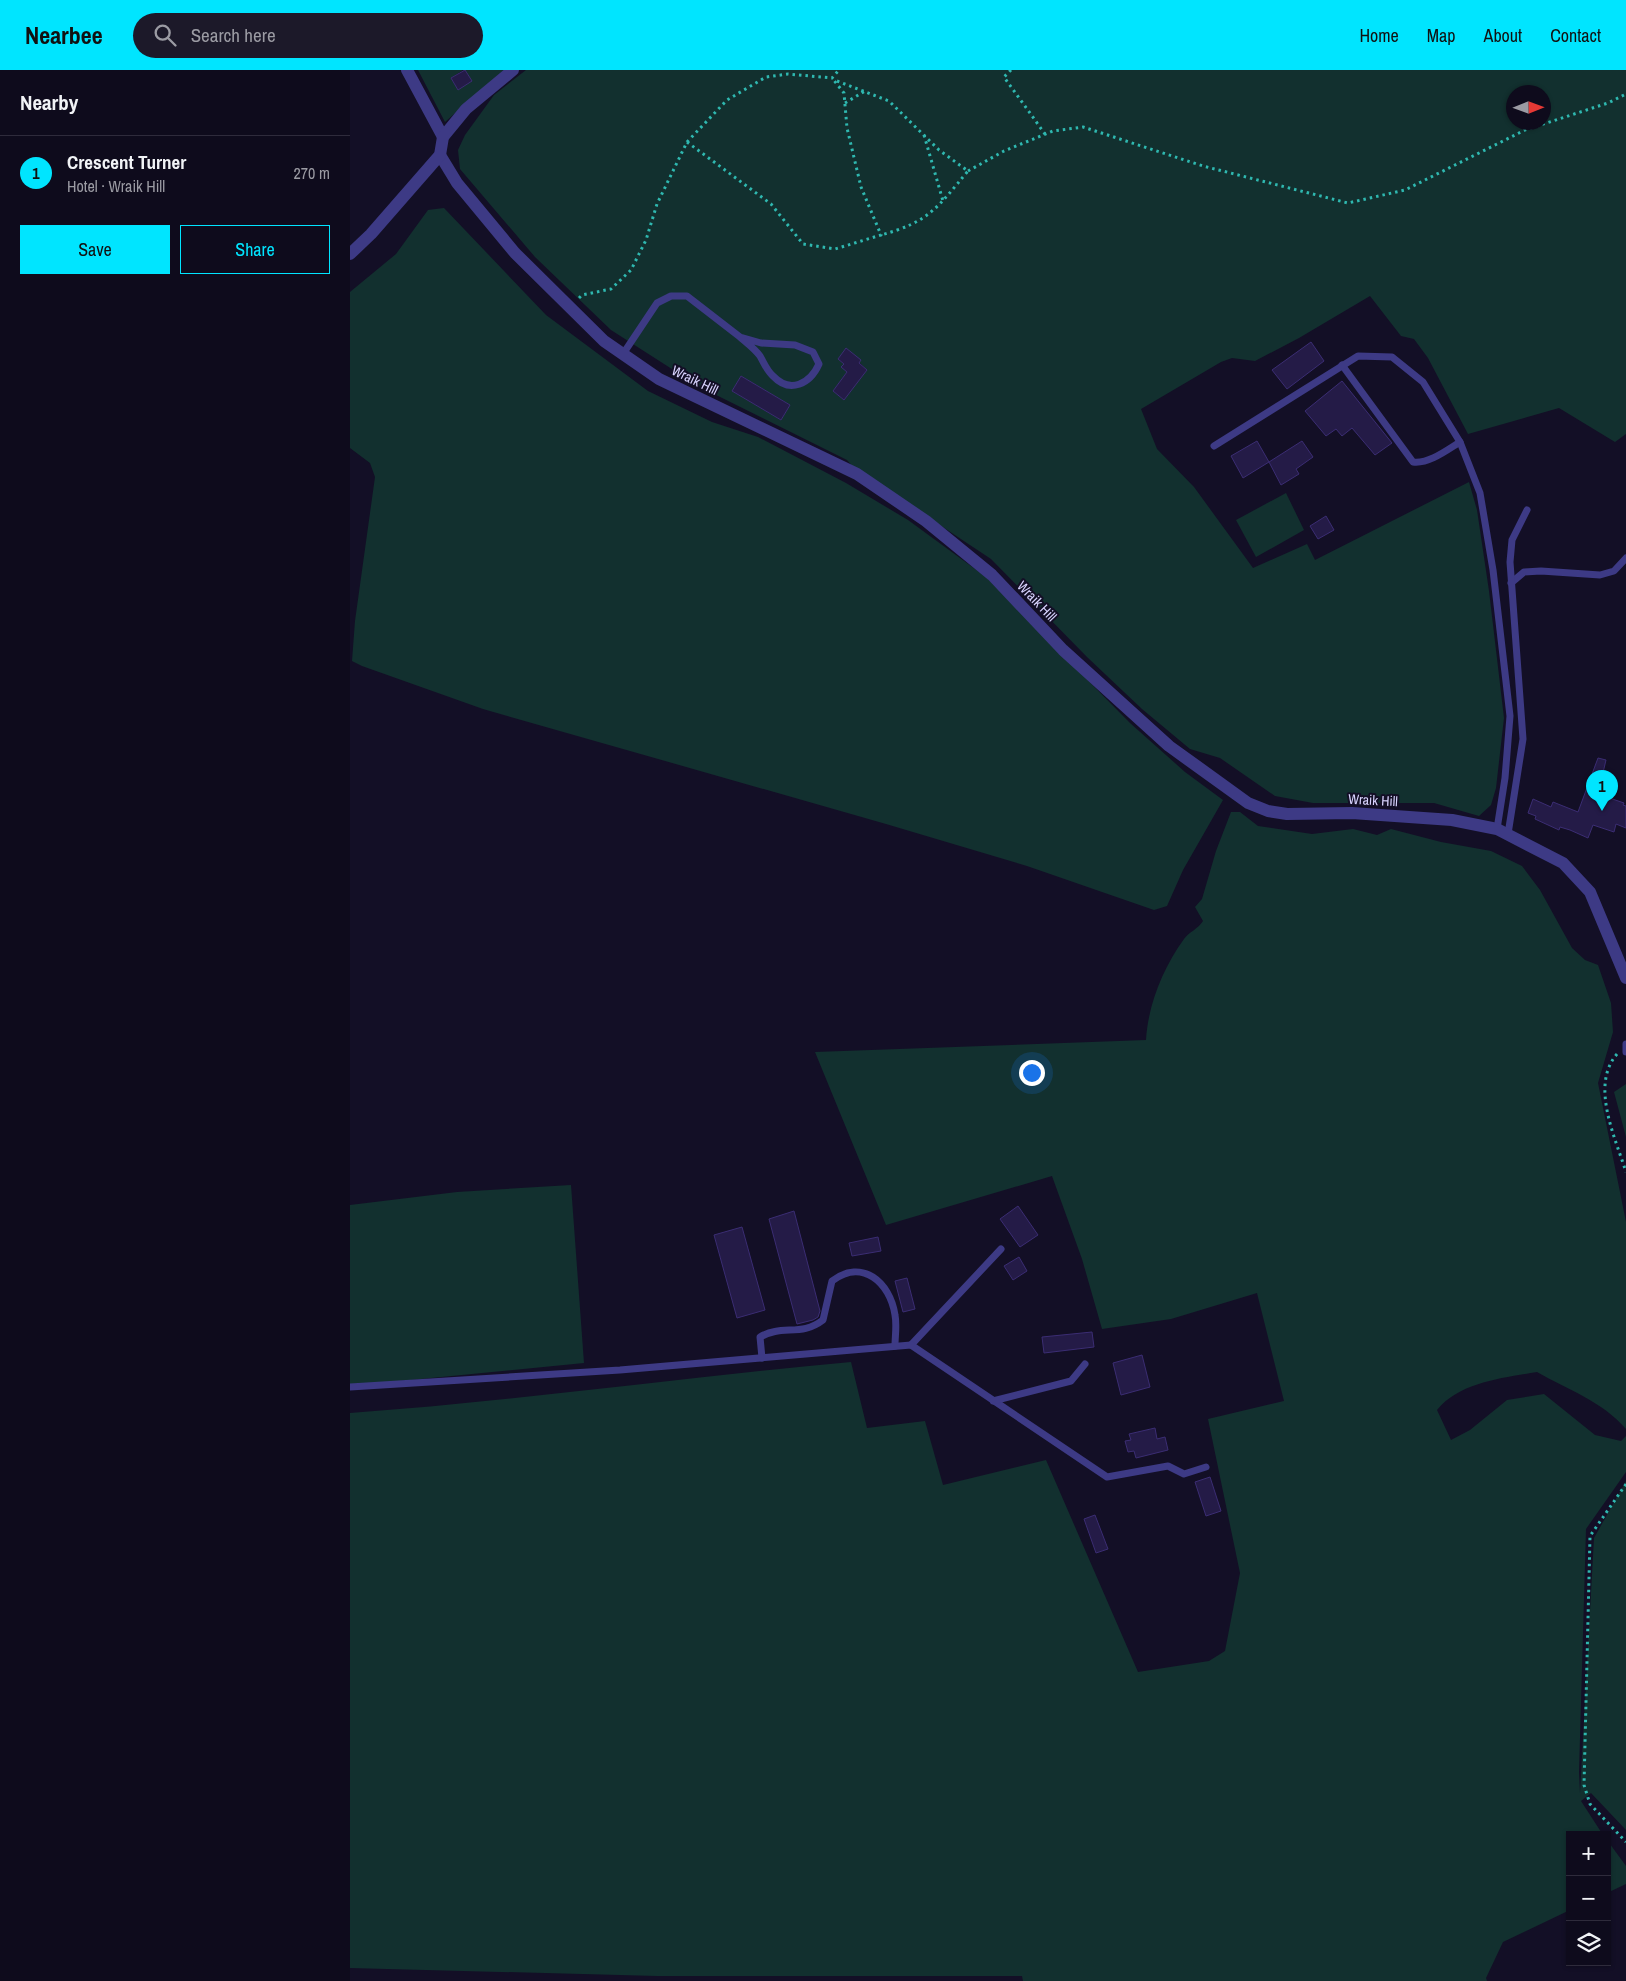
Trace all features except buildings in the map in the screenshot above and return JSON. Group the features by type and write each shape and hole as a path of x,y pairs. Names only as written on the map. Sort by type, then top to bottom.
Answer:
{"street":[{"path":"407,70 443,137"},
{"path":"350,254 371,234 440,154 443,137 466,109 513,70"},
{"name":"Wraik Hill","path":"440,154 457,182 515,253 604,341 659,379 857,474 926,521 992,575 1063,650 1169,746 1248,803 1268,812 1287,814 1361,813 1452,820 1503,832 1563,863 1590,892 1626,978"}],"lane":[{"path":"623,354 657,303 671,296 687,296 740,337 759,355 771,375 777,380 804,384 813,377 819,364 813,352 795,345 761,343 740,337"},
{"path":"1214,446 1358,356 1392,357 1423,382 1460,442 1480,493 1494,570 1510,716 1503,832"},
{"path":"1342,366 1413,462 1420,463 1430,459 1460,442"},
{"path":"1503,832 1523,739 1511,583 1512,540 1527,510"},
{"path":"1511,583 1524,572 1542,570 1600,575 1614,571 1626,558"},
{"path":"911,1345 1001,1249"},
{"path":"762,1358 760,1338 772,1330 813,1328 823,1320 832,1281 846,1273 862,1272 876,1278 885,1288 896,1316 895,1346"},
{"path":"350,1387 620,1370 911,1345 1107,1477 1168,1466 1184,1474 1206,1467"},
{"path":"994,1400 1071,1381 1085,1364"}],"path":[{"path":"832,78 839,70"},
{"path":"1011,70 1004,77 1045,134"},
{"path":"572,308 582,295 611,288 632,270 646,240 657,204 687,142 727,100 766,77 788,74 832,78 889,101 939,150 968,171"},
{"path":"836,81 844,93 847,128 861,187 880,235"},
{"path":"845,102 866,91"},
{"path":"687,142 771,204 803,244 835,249 922,220 943,201 968,171 1004,151 1045,134 1084,127 1203,166 1348,203 1405,190 1525,130 1608,103 1626,94"},
{"path":"924,135 943,201"},
{"path":"1625,1047 1611,1061 1605,1079 1606,1102 1626,1172"},
{"path":"1626,1484 1590,1536 1584,1785 1590,1804 1626,1842"}],"green space":[{"path":"418,70 463,70 451,78 458,90 471,81 465,70 504,70 445,122"},
{"path":"526,70 1626,70 1626,434 1615,442 1559,408 1468,434 1428,358 1414,339 1401,336 1370,296 1299,338 1255,361 1232,358 1221,362 1141,409 1157,449 1194,487 1253,568 1307,544 1315,560 1469,482 1477,510 1504,718 1496,788 1491,805 1479,816 1434,803 1313,803 1275,796 1220,758 1190,749 1142,709 1087,657 991,559 854,468 847,460 700,387 611,330 535,257 460,169 458,150 465,135 494,95","holes":["846,349 867,370 844,400 833,391 847,372 842,367 844,364 838,359","741,376 790,405 781,420 732,391"]},
{"path":"444,208 546,315 648,391 712,422 758,437 846,483 908,520 986,577 1130,723 1185,772 1223,800 1183,870 1167,906 1154,910 1027,866 483,709 352,661 355,621 375,477 370,463 350,448 350,292 396,254 428,210"},
{"path":"1286,493 1304,530 1256,557 1236,520"},
{"path":"1231,812 1240,812 1258,826 1312,834 1353,829 1377,835 1391,829 1441,842 1491,851 1522,866 1540,890 1572,948 1585,960 1598,965 1611,1003 1613,1032 1598,1083 1626,1222 1626,1429 1617,1419 1595,1403 1537,1372 1496,1379 1470,1387 1458,1393 1437,1410 1451,1440 1470,1430 1507,1400 1544,1394 1595,1435 1621,1441 1626,1436 1626,1472 1586,1529 1579,1772 1580,1793 1594,1538 1626,1481 1626,1830 1591,1793 1581,1801 1600,1831 1566,1831 1566,1912 1503,1942 1486,1978 1487,1981 1023,1981 1022,1976 657,1976 350,1968 350,1413 476,1402 851,1362 867,1428 925,1421 943,1485 1046,1460 1138,1672 1209,1661 1225,1651 1240,1573 1208,1419 1284,1401 1257,1293 1171,1319 1102,1329 1082,1259 1052,1176 886,1225 815,1052 1146,1040 1153,1000 1163,974 1184,939 1203,921 1195,907 1202,899 1216,851"},
{"path":"1626,1084 1626,1137 1614,1092"},
{"path":"571,1185 584,1363 350,1386 350,1205 457,1192"},
{"path":"1611,1845 1626,1866 1626,1884 1611,1891"}],"place":[{"name":"Crescent Turner","path":"1602,811"}]}
